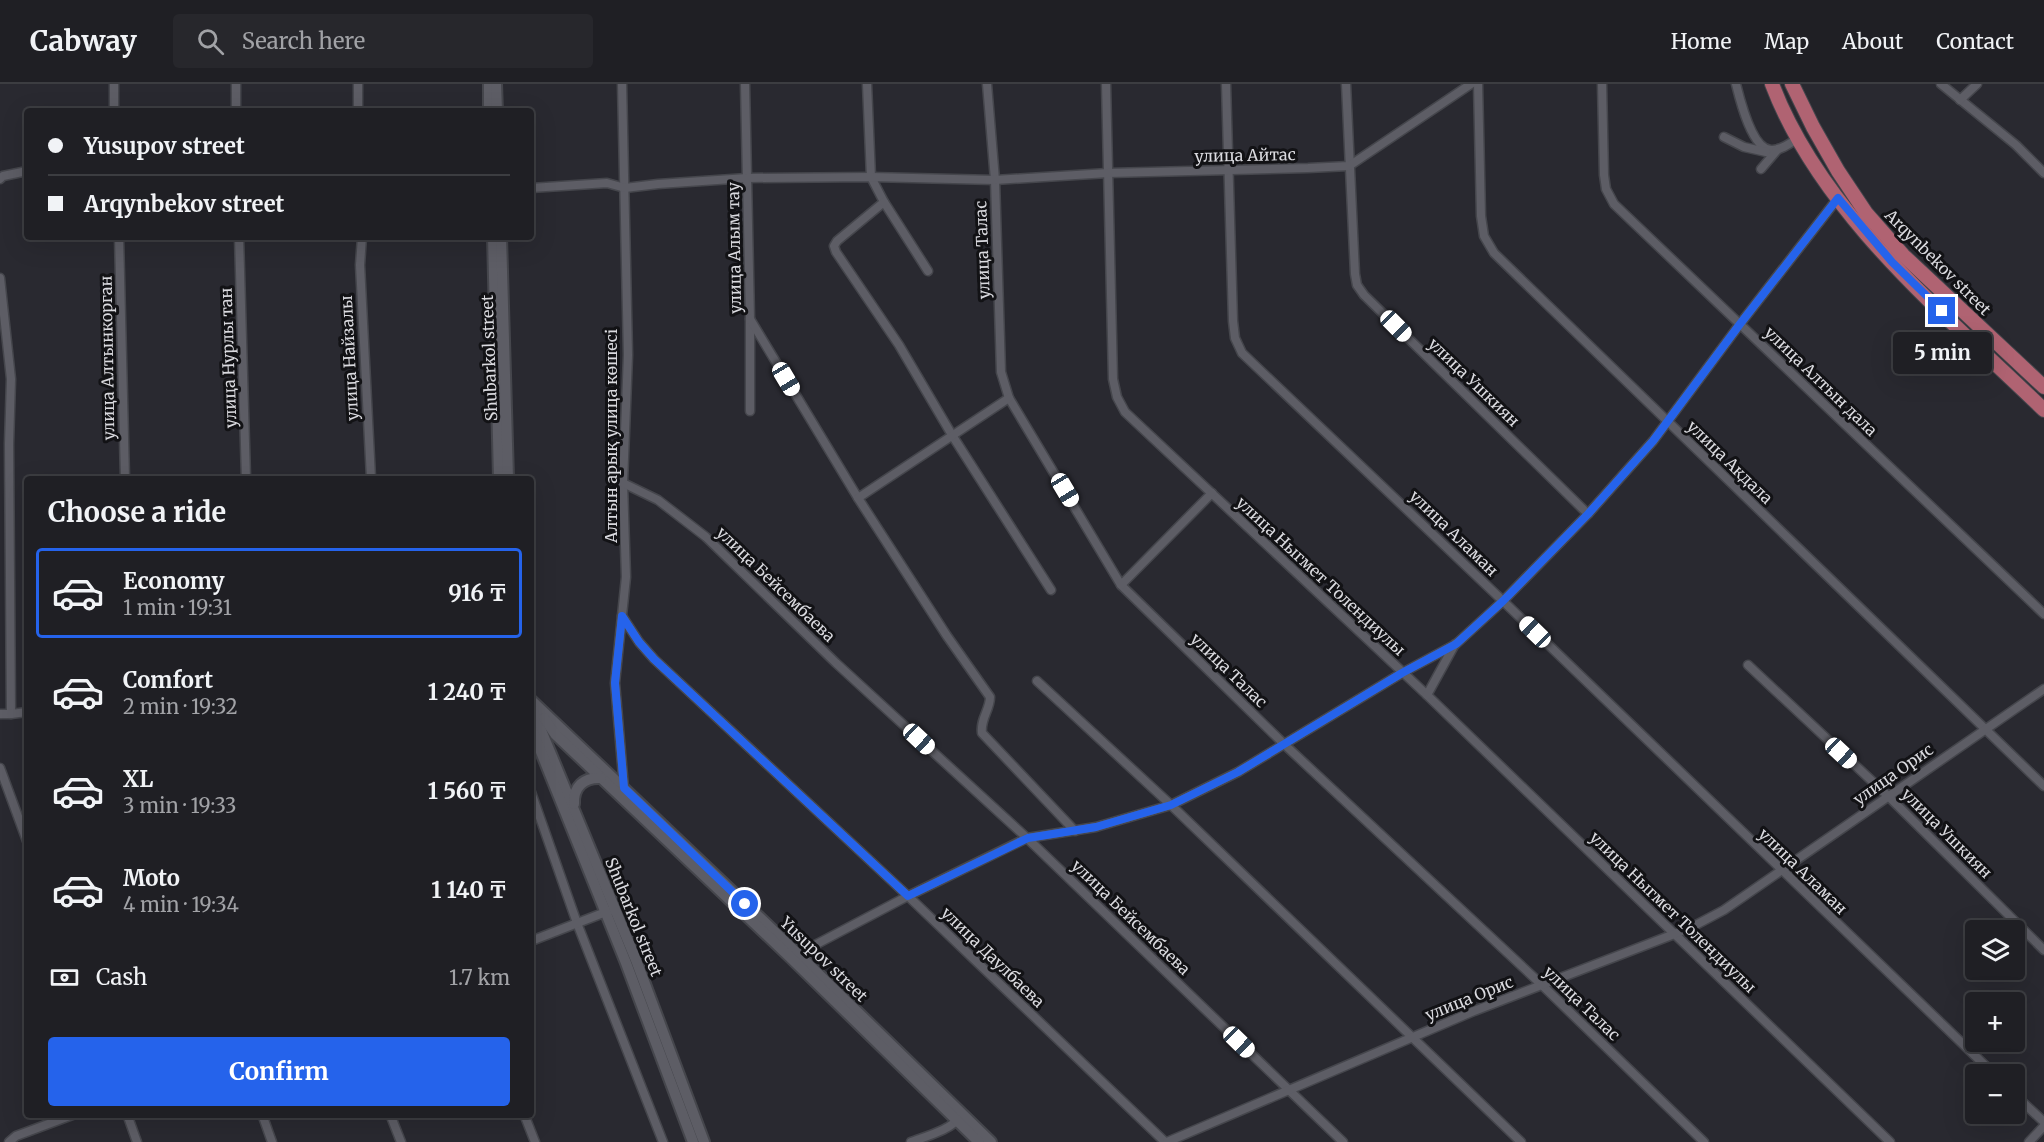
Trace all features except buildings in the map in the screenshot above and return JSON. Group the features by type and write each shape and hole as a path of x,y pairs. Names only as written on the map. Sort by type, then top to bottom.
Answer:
{"main road":[{"name":"Arqynbekov street","path":"1772,84 1797,139 1838,198 2044,410"},
{"name":"Arqynbekov street","path":"1792,84 1838,171 1886,246 1903,255 2044,387"}],"street":[{"path":"114,84 114,108"},
{"path":"236,84 236,108"},
{"path":"358,84 358,108"},
{"path":"489,84 489,108"},
{"path":"496,84 497,108"},
{"name":"Алтын арық улица көшесі","path":"622,84 628,355 623,483 626,577 615,683 624,788"},
{"name":"улица Алым тау","path":"745,84 750,411"},
{"path":"867,84 871,177 884,202 928,271"},
{"name":"улица Талас","path":"987,84 995,180 1001,372 1009,398 1121,585 1285,745 1542,985 1704,1142"},
{"name":"улица Ныгмет Толендиулы","path":"1106,84 1113,379 1117,397 1125,411 1427,695 1890,1142"},
{"name":"улица Аламан","path":"1226,84 1233,321 1235,338 1242,353 1984,1064"},
{"name":"улица Ушкиян","path":"1347,84 1349,165 1357,285 1364,295 1588,514"},
{"path":"1349,165 1472,84"},
{"name":"улица Акдала","path":"1478,84 1480,216 1484,236 1494,253 2044,786"},
{"name":"улица Алтын дала","path":"1602,84 1606,189 1614,204 2044,614"},
{"path":"1736,84 1750,127 1761,147 1773,150"},
{"path":"1941,84 2016,145 2044,173"},
{"path":"1959,100 1977,84"},
{"path":"1724,137 1744,147 1767,152 1797,139"},
{"path":"1761,169 1773,150"},
{"name":"улица Айтас","path":"534,188 607,183 625,189 658,184 747,178 871,177 995,180 1108,173 1349,165"},
{"path":"0,179 3,176 24,172"},
{"path":"794,956 908,896 1028,838 1096,827 1171,805 1238,772 1402,673 1456,644 1503,601 1588,514 1668,423 1740,324 1838,198"},
{"path":"884,202 837,240 834,246 836,252 899,345 952,435 1051,590"},
{"name":"улица Алтынкорган","path":"118,240 125,476"},
{"name":"улица Нурлы тан","path":"239,240 246,476"},
{"name":"улица Найзалы","path":"362,240 360,265 371,476"},
{"name":"Shubarkol street","path":"493,240 499,476"},
{"name":"Shubarkol street","path":"501,240 508,476"},
{"path":"0,278 11,379 9,444 11,714"},
{"path":"750,319 858,498 947,636 990,697 990,703 980,725 982,733 1075,831"},
{"path":"858,498 1009,398"},
{"name":"улица Бейсембаева","path":"623,483 658,500 706,537 836,663 1028,838 1342,1142"},
{"path":"1121,585 1212,494"},
{"name":"улица Даулбаева","path":"622,616 639,642 654,659 908,896 1166,1142"},
{"path":"1427,695 1456,644"},
{"name":"улица Ушкиян","path":"1748,666 1888,796 2044,950"},
{"path":"1037,681 1171,805 1521,1142"},
{"name":"улица Орис","path":"1166,1142 1413,1037 1674,934 1724,910 1984,728 2044,689"},
{"name":"Yusupov street","path":"534,703 960,1117 991,1142"},
{"name":"Yusupov street","path":"534,704 555,734 794,956"},
{"path":"0,714 24,712"},
{"name":"Shubarkol street","path":"534,713 576,816 610,910 626,963 693,1142"},
{"name":"Shubarkol street","path":"534,734 610,910 636,960 704,1142"},
{"path":"0,768 24,833"},
{"path":"576,816 574,792 578,786 589,779 601,778"},
{"path":"534,801 577,923 663,1142"},
{"path":"534,940 610,910"},
{"path":"2025,1105 2044,1124 2029,1142"},
{"path":"911,1142 960,1117"},
{"name":"Yusupov street","path":"960,1117 979,1142"},
{"path":"9,1142 16,1137 65,1118"},
{"path":"128,1118 136,1142"},
{"path":"263,1118 272,1142"},
{"path":"392,1118 401,1142"},
{"path":"526,1118 535,1142"}],"route":[{"path":"745,904 624,788 615,683 622,616 639,642 654,659 908,896 1028,838 1096,827 1171,805 1238,772 1402,673 1456,644 1503,601 1588,514 1653,441 1838,198 1892,262 1942,311"}]}
